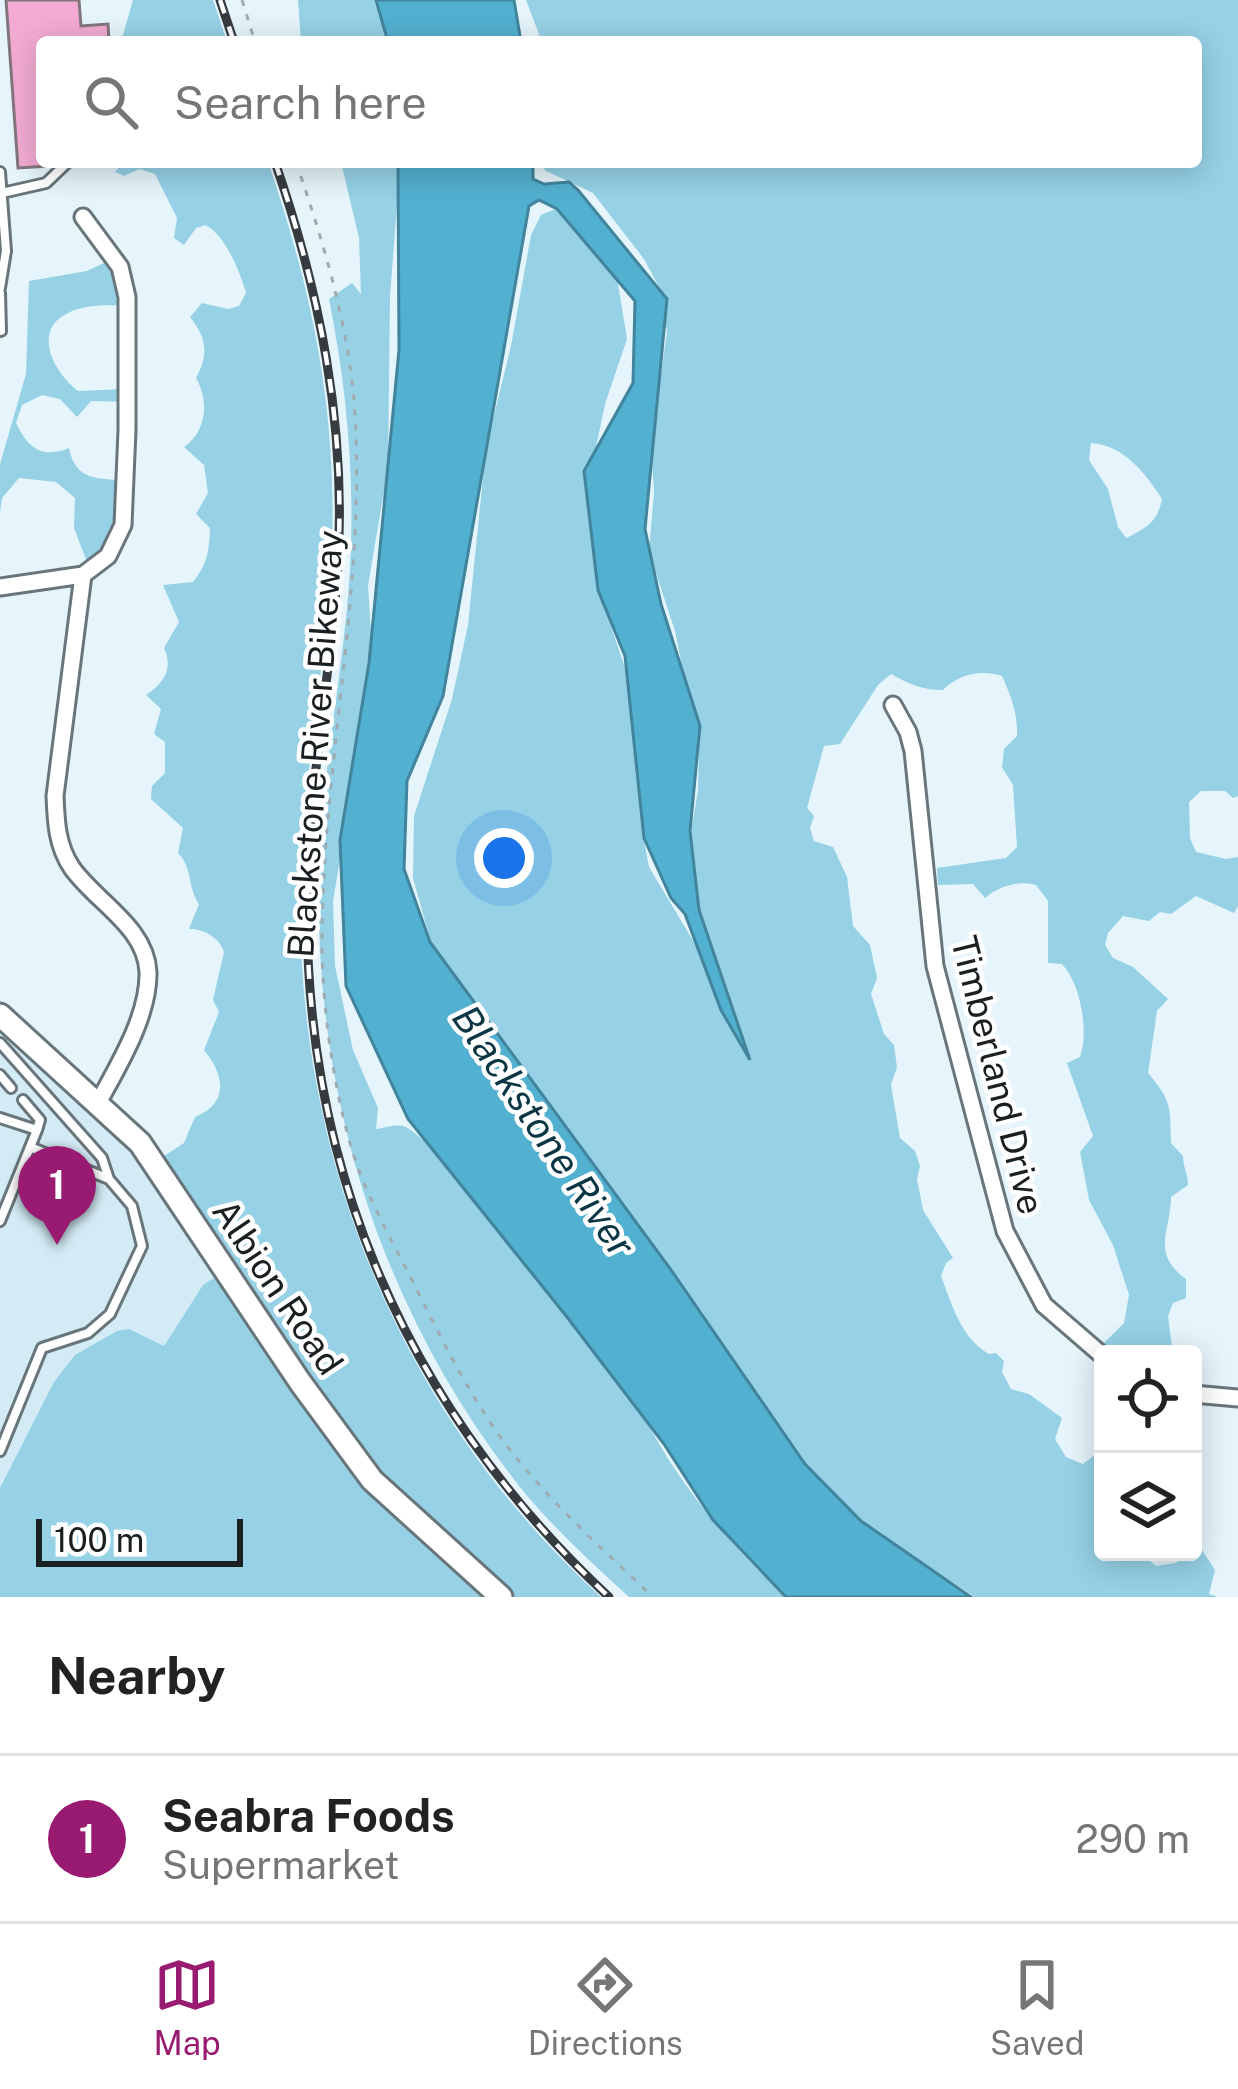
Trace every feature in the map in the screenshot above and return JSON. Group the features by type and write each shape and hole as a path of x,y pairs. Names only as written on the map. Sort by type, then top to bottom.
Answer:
{"street":[{"path":"0,587 82,575 108,556 122,525 128,430 124,284 110,250 83,217"},
{"path":"82,575 55,796 57,825 70,865 134,933 148,968 147,989 133,1031 98,1103"},
{"name":"Timberland Drive","path":"892,705 913,751 935,966 1004,1231 1044,1305 1094,1348"},
{"name":"Albion Road","path":"0,1015 140,1143 300,1382 372,1480 501,1597"},
{"path":"1202,1395 1238,1398"}],"lane":[{"path":"2,193 46,183 62,168"},
{"path":"0,172 6,251 1,269 1,331"},
{"path":"0,1043 102,1158 109,1179 132,1206 142,1246 110,1313 88,1334 42,1348 0,1451"},
{"path":"0,1075 11,1088"},
{"path":"0,1221 40,1120 22,1100"},
{"path":"0,1118 37,1130"},
{"path":"30,1147 109,1179"}],"path":[{"path":"242,0 253,36"},
{"name":"Blackstone River Bikeway","path":"298,168 328,266 354,398 352,568 324,874 322,949 338,1082 353,1152 453,1362 493,1427 589,1536 653,1597"}],"shaded area":[{"path":"133,0 213,0 225,36 123,36"},
{"path":"298,0 389,0 393,36 301,36"},
{"path":"526,0 1238,0 1238,796 1201,791 1189,802 1190,838 1196,852 1238,857 1238,906 1234,913 1196,896 1171,914 1160,912 1149,921 1123,916 1108,933 1105,945 1113,958 1133,967 1168,999 1157,1011 1148,1073 1166,1098 1171,1143 1183,1156 1188,1181 1171,1197 1165,1241 1168,1260 1186,1279 1186,1298 1173,1303 1168,1316 1172,1345 1102,1345 1124,1323 1129,1295 1113,1245 1089,1200 1080,1152 1093,1136 1067,1063 1080,1057 1082,1009 1069,973 1062,964 1048,963 1048,901 1036,885 1009,885 985,898 973,884 938,885 937,868 1006,858 1017,847 1013,785 1002,767 1004,749 1017,736 1016,720 1002,676 971,674 943,690 916,686 891,674 878,685 840,744 824,746 807,808 814,816 810,828 814,841 833,847 847,877 853,926 870,945 877,978 871,994 884,1034 894,1045 897,1067 891,1085 900,1138 915,1151 923,1210 953,1258 941,1276 959,1320 979,1347 1004,1361 1002,1372 1011,1389 1029,1394 1062,1418 1055,1439 1066,1457 1083,1464 1094,1455 1094,1561 1150,1561 1156,1566 1202,1561 1202,1550 1215,1570 1209,1594 1218,1597 975,1597 852,1516 791,1457 435,957 413,878 414,816 452,699 468,625 486,448 531,235 541,215 558,208 617,278 627,339 605,404 590,476 601,596 641,716 646,754 642,830 649,867 704,959 689,844 699,750 675,631 649,552 654,492 651,444 667,332 660,289 644,259 593,193 544,168 1202,168 1202,36 540,36","holes":["1091,443 1114,449 1133,462 1162,499 1150,524 1126,538 1118,527 1108,489 1089,460"]},
{"path":"118,168 270,168 312,316 332,472 330,580 301,868 302,971 314,1072 337,1171 370,1266 413,1357 466,1443 529,1523 601,1597 0,1597 0,1488 54,1382 75,1355 117,1331 129,1329 164,1346 203,1285 228,1269 161,1158 184,1143 195,1117 219,1096 219,1078 204,1050 219,1012 213,1000 224,952 210,935 189,929 199,904 178,853 183,828 151,799 152,786 165,773 165,742 154,734 161,709 146,695 165,675 164,648 179,622 163,585 193,582 205,563 209,543 210,528 196,514 208,493 204,465 184,447 197,433 204,406 196,378 204,346 190,317 202,303 228,309 239,306 246,293 236,265 212,230 205,225 196,228 184,245 174,238 177,218 155,174 140,169 124,176 115,172"},
{"path":"342,168 397,168 388,467 368,586 373,663 333,901 335,966 353,1050 378,1108 376,1129 403,1126 451,1169 641,1410 670,1462 705,1510 786,1597 629,1597 587,1558 520,1487 471,1419 393,1273 365,1196 343,1117 328,1036 319,869 351,536 348,434 329,299 352,283 361,294 359,238"},
{"path":"119,256 129,306 92,306 70,312 51,329 49,340 54,363 78,391 126,389 131,402 91,401 77,417 60,399 42,395 22,405 16,423 36,449 69,448 82,472 125,480 128,513 90,570 74,528 75,498 56,482 19,478 2,498 0,513 0,464 26,374 29,281 87,271"},
{"path":"0,1011 99,1097 228,1269 203,1285 164,1346 128,1329 117,1331 0,1488"}],"water":[{"path":"376,0 514,0 520,36 386,36"},
{"name":"Blackstone River","path":"398,168 533,168 533,179 544,184 569,182 667,299 645,529 661,604 700,726 690,831 699,910 750,1060 721,1010 685,914 671,898 644,838 625,656 598,590 584,471 633,383 635,301 557,209 539,200 529,206 443,696 407,781 404,869 430,942 669,1267 805,1464 861,1521 971,1597 786,1597 713,1520 664,1444 408,1119 346,986 340,840 369,663 399,350"}],"building":[{"path":"6,0 79,0 81,26 108,24 109,36 36,36 36,167 18,168"}],"railway":[{"path":"220,0 232,36"},
{"path":"277,168 317,309 338,460 338,562 308,869 309,974 321,1076 343,1173 376,1267 419,1357 473,1441 536,1522 609,1597"}],"place":[{"name":"Seabra Foods","path":"57,1245"}]}
